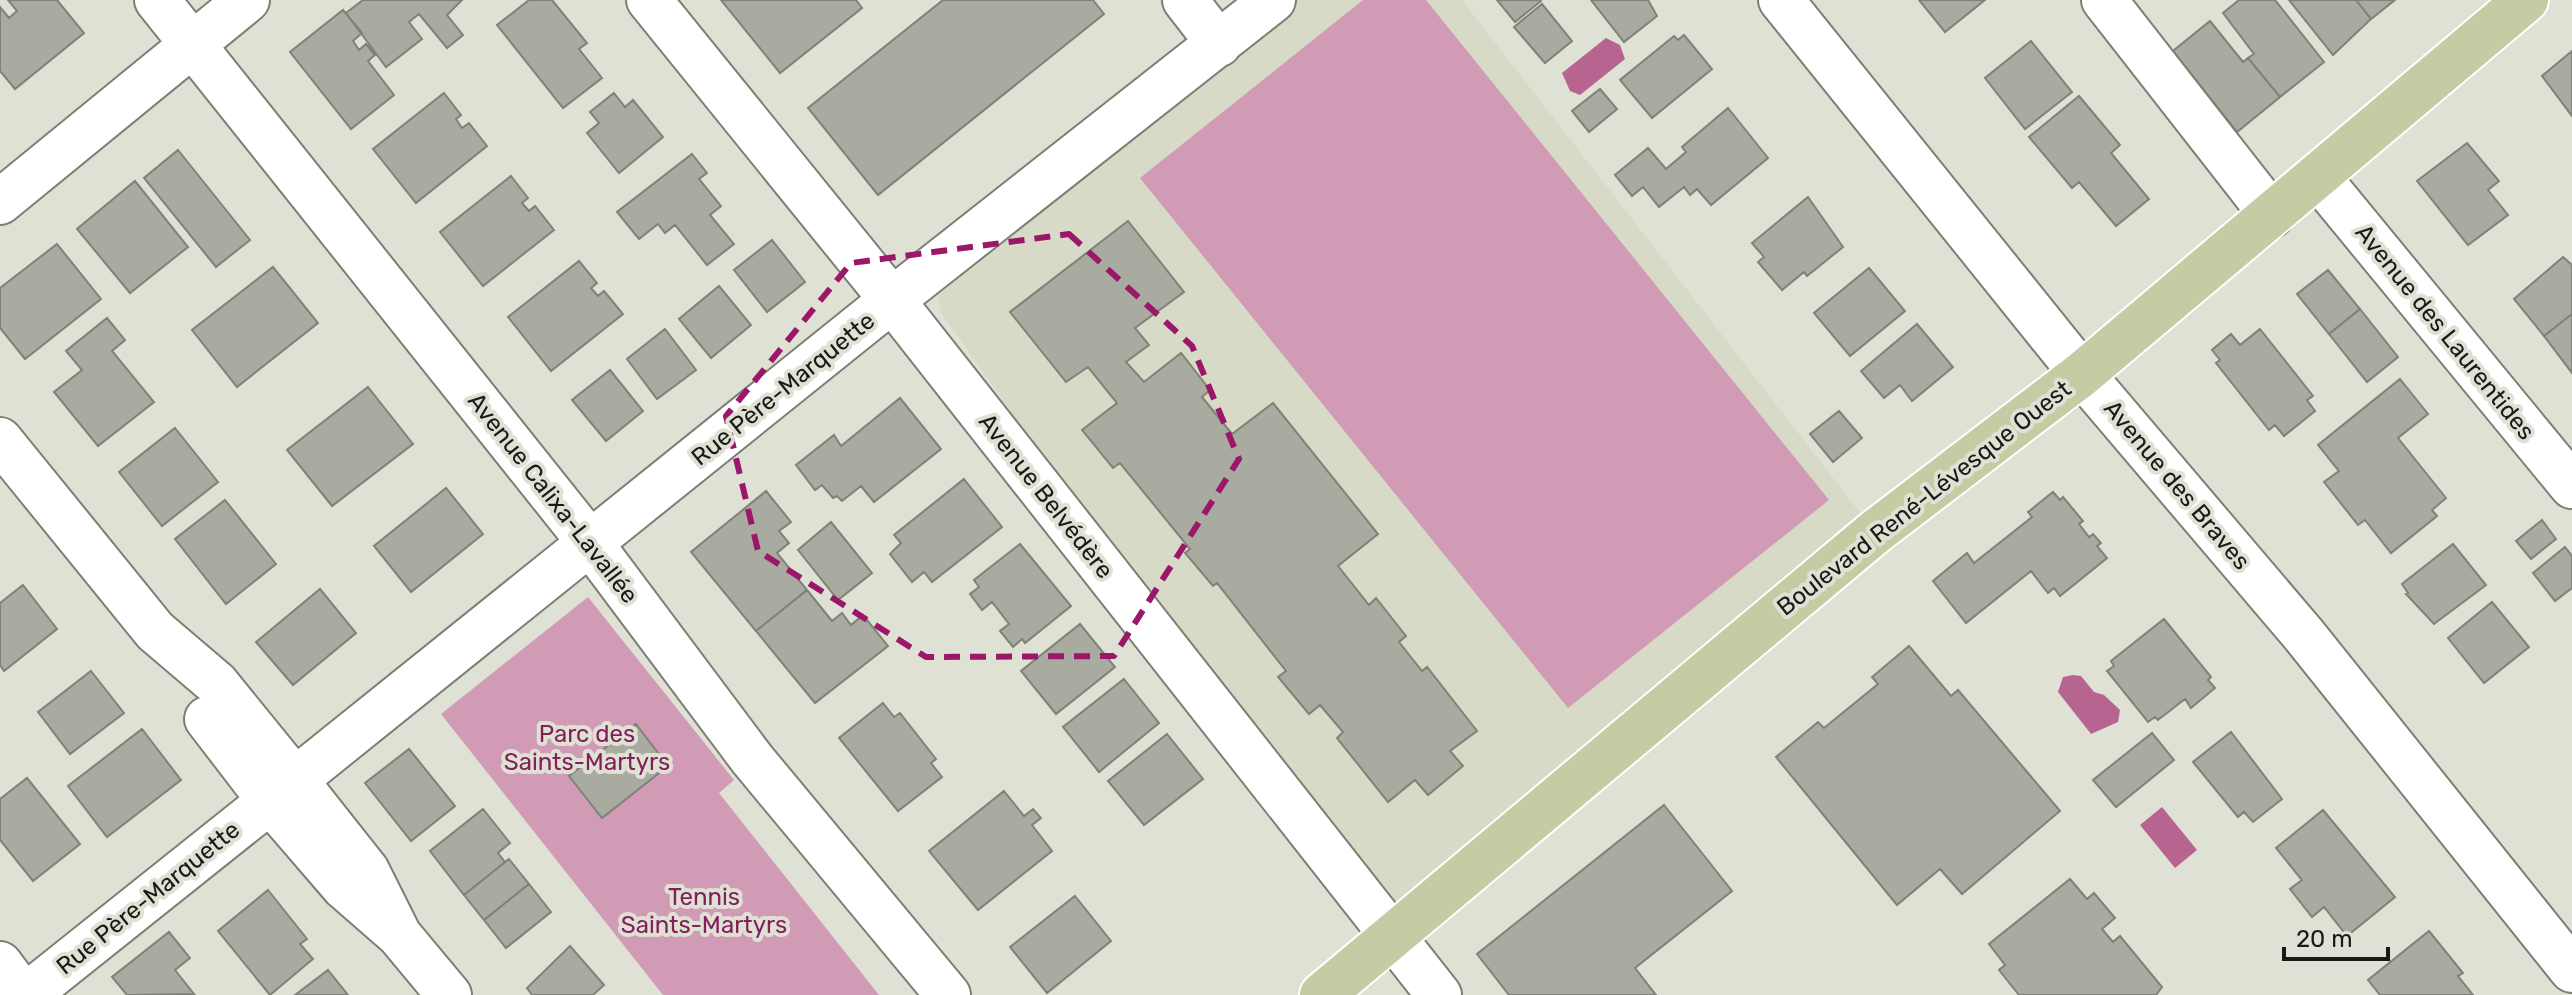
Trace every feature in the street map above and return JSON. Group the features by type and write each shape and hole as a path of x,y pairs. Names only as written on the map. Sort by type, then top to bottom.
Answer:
{"main road":[{"name":"Boulevard René-Lévesque Ouest","path":"1322,995 1875,532 2082,374 2526,0"}],"street":[{"name":"Avenue Calixa-Lavallée","path":"157,0 591,544 752,759 948,995"},
{"path":"0,202 247,0"},
{"name":"Avenue Belvédère","path":"649,0 892,300 1439,995"},
{"path":"1185,0 1219,44"},
{"name":"Rue Père-Marquette","path":"25,995 892,300 1273,0"},
{"name":"Avenue des Braves","path":"1781,0 2082,374 2304,635 2572,970"},
{"path":"2104,0 2272,215"},
{"name":"Avenue des Laurentides","path":"2318,177 2572,486"},
{"path":"0,440 155,631 192,699 282,790 344,887 399,935 449,995"},
{"path":"0,964 25,995"}],"highlighted area":[{"path":"1069,234 1192,346 1239,459 1114,656 926,657 758,551 726,416 851,263"}],"shaded area":[{"path":"1280,0 1462,0 1875,532 1392,937 1299,821 940,311 938,296"},
{"path":"1606,38 1620,45 1625,59 1580,95 1570,91 1562,73"},
{"path":"2081,676 2094,692 2104,695 2120,710 2118,722 2091,734 2058,692 2063,677"},
{"path":"2162,807 2197,850 2175,868 2140,825"}],"green space":[{"path":"1363,0 1426,0 1829,500 1568,708 1140,178"},
{"path":"588,597 734,780 719,793 879,995 663,995 441,714"}],"building":[{"path":"8,0 57,0 84,33 15,89 0,71 0,7 9,18 17,11"},
{"path":"363,0 462,0 447,15 463,35 447,48 419,14 409,22 422,39 386,67 346,13"},
{"path":"529,0 552,0 587,43 579,49 602,78 563,108 497,25"},
{"path":"721,0 856,0 862,8 780,73"},
{"path":"943,0 1093,0 1104,14 878,195 808,108"},
{"path":"1497,0 1540,0 1541,1 1515,22"},
{"path":"1591,0 1648,0 1657,16 1624,42"},
{"path":"1919,0 1985,0 1945,32"},
{"path":"2239,0 2275,0 2324,62 2280,97 2248,58 2254,54 2223,13"},
{"path":"2289,0 2356,0 2371,19 2333,55"},
{"path":"2356,0 2395,0 2371,19"},
{"path":"1542,4 1572,41 1545,63 1514,27"},
{"path":"343,10 362,33 353,41 359,50 366,44 375,55 368,61 394,95 351,129 290,52"},
{"path":"2210,21 2243,62 2248,58 2280,97 2237,132 2173,51"},
{"path":"1684,35 1712,69 1652,118 1620,80 1674,36 1678,40"},
{"path":"2031,41 2072,92 2025,129 1985,78"},
{"path":"2572,51 2572,116 2542,76"},
{"path":"1600,89 1617,109 1589,132 1572,111"},
{"path":"444,93 461,115 456,119 462,128 469,123 487,146 416,203 373,149"},
{"path":"614,93 625,107 633,100 663,137 619,173 587,133 599,123 590,112"},
{"path":"2079,96 2120,145 2111,153 2149,199 2116,226 2079,182 2072,188 2029,137"},
{"path":"1728,108 1768,158 1711,205 1697,189 1690,195 1684,187 1659,207 1643,187 1632,196 1615,175 1648,148 1666,169 1686,152 1682,147"},
{"path":"2467,143 2499,181 2488,190 2508,215 2468,245 2417,181"},
{"path":"178,150 250,240 216,267 144,178"},
{"path":"692,154 707,173 699,179 721,206 710,215 734,244 707,265 675,225 665,233 658,224 639,239 617,212"},
{"path":"511,176 528,198 522,203 529,211 535,206 554,230 483,286 440,232"},
{"path":"135,181 188,247 130,293 77,229"},
{"path":"1808,197 1843,247 1807,276 1804,272 1782,290 1758,262 1764,257 1752,243"},
{"path":"1128,221 1184,292 1135,328 1149,345 1126,362 1144,382 1181,353 1210,390 1202,397 1232,434 1273,403 1378,534 1338,566 1369,605 1376,598 1406,636 1399,642 1422,671 1427,667 1477,731 1450,751 1463,766 1428,795 1415,780 1388,802 1337,738 1343,732 1320,705 1309,714 1278,677 1286,671 1217,583 1213,586 1185,553 1190,549 1120,463 1113,468 1082,430 1117,403 1088,367 1066,382 1010,312"},
{"path":"772,240 805,282 767,312 734,270"},
{"path":"57,244 101,299 25,359 0,328 0,288"},
{"path":"2563,257 2572,265 2572,314 2544,336 2514,299"},
{"path":"579,261 597,283 591,288 598,296 604,291 623,314 551,371 508,317"},
{"path":"273,267 318,323 237,387 192,330"},
{"path":"1869,268 1905,311 1850,356 1814,313"},
{"path":"2328,270 2360,309 2329,334 2297,294"},
{"path":"719,286 751,325 711,358 679,319"},
{"path":"2360,309 2398,357 2367,382 2329,334"},
{"path":"2572,314 2572,373 2544,336"},
{"path":"107,318 125,340 112,351 154,402 98,446 54,392 82,370 66,351"},
{"path":"1917,324 1953,367 1912,401 1900,385 1884,398 1861,371"},
{"path":"665,329 696,370 657,399 627,359"},
{"path":"2260,329 2313,396 2307,400 2315,411 2284,436 2275,425 2269,430 2216,363 2220,360 2212,350 2231,334 2240,345"},
{"path":"610,370 643,411 606,441 572,400"},
{"path":"2400,379 2428,414 2398,438 2446,498 2432,510 2437,516 2391,553 2365,520 2358,525 2324,482 2339,471 2318,445"},
{"path":"368,387 413,444 332,506 287,450"},
{"path":"900,398 941,449 874,502 861,486 842,501 837,496 833,498 822,485 815,490 796,465 834,435 841,446"},
{"path":"1839,411 1862,438 1833,462 1810,434"},
{"path":"175,428 218,482 162,526 119,472"},
{"path":"964,479 1002,527 932,582 924,572 912,582 890,554 901,543 894,535"},
{"path":"446,488 483,534 411,592 374,546"},
{"path":"766,491 791,522 779,531 789,543 777,553 807,590 756,631 691,552"},
{"path":"2053,492 2060,500 2063,497 2083,521 2079,524 2089,537 2093,534 2101,543 2097,546 2107,558 2060,596 2054,588 2048,593 2031,571 1966,623 1933,581 1967,553 1974,563 2032,517 2028,512"},
{"path":"225,500 276,564 226,604 175,539"},
{"path":"2542,520 2556,539 2531,559 2516,541"},
{"path":"831,522 872,573 838,600 798,550"},
{"path":"1020,544 1071,606 1025,643 1022,639 1013,647 1000,631 1009,624 992,602 982,610 970,594 979,587 974,580"},
{"path":"2453,544 2486,585 2434,624 2406,594 2402,584"},
{"path":"2565,547 2572,556 2572,588 2555,601 2533,573"},
{"path":"23,585 57,629 4,671 0,665 0,603"},
{"path":"320,589 356,633 293,685 256,642"},
{"path":"807,590 832,621 842,613 851,625 863,615 888,646 815,703 756,631"},
{"path":"2492,602 2529,647 2484,683 2448,638"},
{"path":"2164,619 2211,677 2208,680 2215,688 2191,708 2185,699 2158,720 2155,717 2148,722 2107,671 2114,666 2111,661"},
{"path":"1080,624 1115,667 1056,714 1021,671"},
{"path":"1909,646 1951,696 1958,690 2060,811 1962,894 1940,869 1897,905 1776,757 1818,722 1824,728 1878,684 1872,677"},
{"path":"91,671 124,713 70,754 38,712"},
{"path":"1124,679 1159,723 1099,772 1063,727"},
{"path":"883,703 894,717 900,713 936,759 931,763 942,777 898,811 839,738"},
{"path":"636,724 668,766 602,818 569,776"},
{"path":"142,729 181,780 107,837 68,786"},
{"path":"2231,732 2282,799 2253,822 2244,812 2238,817 2193,762"},
{"path":"2152,733 2174,760 2116,807 2093,780"},
{"path":"1167,734 1203,779 1144,825 1108,781"},
{"path":"409,749 455,806 411,841 365,783"},
{"path":"27,778 80,844 33,881 0,840 0,799"},
{"path":"1004,791 1024,816 1033,809 1041,818 1032,825 1052,851 978,910 929,851"},
{"path":"1664,805 1732,891 1635,968 1656,995 1509,995 1477,954"},
{"path":"483,809 510,843 498,853 505,862 464,895 430,851"},
{"path":"2323,810 2395,897 2347,936 2324,907 2312,917 2290,889 2302,880 2276,848"},
{"path":"509,859 529,884 484,920 464,895"},
{"path":"2070,879 2087,899 2094,893 2115,918 2102,929 2113,942 2120,936 2162,987 2156,995 2019,995 1999,970 2005,965 1989,944"},
{"path":"529,884 551,912 506,948 484,920"},
{"path":"268,890 307,939 300,944 313,959 270,995 218,931"},
{"path":"1075,896 1111,941 1047,993 1010,947"},
{"path":"2429,931 2463,973 2458,976 2473,995 2380,995 2368,980"},
{"path":"169,932 190,958 175,970 194,994 127,995 112,977"},
{"path":"570,946 604,985 593,995 532,995 527,988"},
{"path":"328,970 348,995 295,995"}],"park label":[{"name":"Parc des Saints-Martyrs","path":"587,748"},
{"name":"Tennis Saints-Martyrs","path":"704,911"}]}
